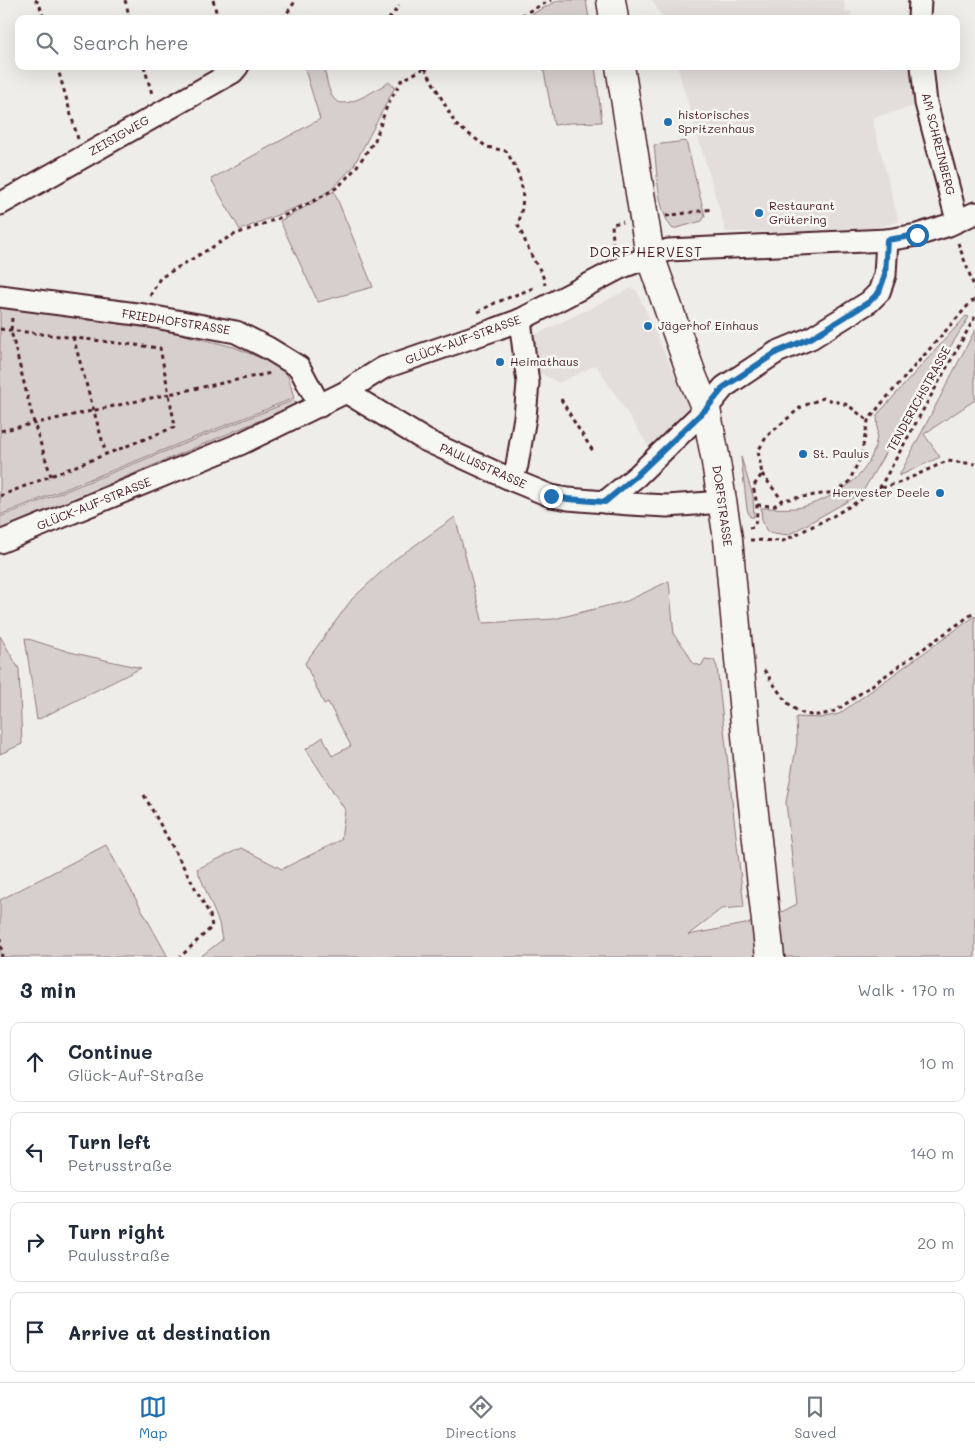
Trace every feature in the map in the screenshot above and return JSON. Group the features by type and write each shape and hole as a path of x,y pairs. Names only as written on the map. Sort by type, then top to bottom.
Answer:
{"street":[{"path":"611,0 613,15"},
{"path":"919,15 920,0"},
{"name":"ZEISIGWEG","path":"0,204 235,70"},
{"name":"DORFSTRASSE","path":"621,70 650,256 693,378 706,409 723,502 770,957"},
{"name":"AM SCHREINBERG","path":"922,70 926,103 960,220"},
{"name":"GLÜCK-AUF-STRASSE","path":"0,542 240,444 320,406 383,368 520,320 548,293 650,256 668,250 887,240 917,235 960,220"},
{"path":"605,502 636,476 706,409 724,387 777,352 811,338 869,302 879,292 885,275 887,240"},
{"name":"FRIEDHOFSTRASSE","path":"3,297 144,316 236,332 268,348 299,367"},
{"path":"512,480 517,465 525,417 528,383 520,320"},
{"path":"299,367 320,406"},
{"name":"PAULUSSTRASSE","path":"346,392 425,440 551,496 568,499 667,506 723,502"}],"path":[{"path":"35,0 39,3 43,15"},
{"path":"125,0 129,15"},
{"path":"212,0 217,15"},
{"path":"285,15 296,0"},
{"path":"522,15 551,0"},
{"path":"392,15 399,6"},
{"path":"58,70 84,156"},
{"path":"145,70 158,114"},
{"path":"144,316 146,304 160,278 230,236 278,218 338,187 355,169 374,140 387,106 401,81 421,70"},
{"path":"428,70 456,125 487,147 506,151 517,168 522,186 523,208 518,225 533,259 542,273 548,293"},
{"path":"606,254 613,242 612,224 713,209"},
{"path":"960,220 955,235 975,289"},
{"path":"548,293 553,279"},
{"path":"470,316 495,303 548,293"},
{"path":"3,297 13,309 11,331 34,424 51,476"},
{"name":"TENDERICHSTRASSE","path":"868,421 971,302 975,300"},
{"name":"TENDERICHSTRASSE","path":"879,489 975,317"},
{"path":"0,329 160,348 175,427 0,496"},
{"path":"73,337 106,454"},
{"path":"0,431 299,367"},
{"path":"561,398 576,426 593,451"},
{"path":"757,505 774,506 782,500 835,492 848,484 861,456 868,421 848,405 823,398 801,407 767,436 758,451 762,474 782,500"},
{"path":"728,539 783,541 833,516 879,489 901,482 947,461 975,464"},
{"path":"757,517 757,505 753,487 762,474"},
{"path":"739,654 759,663 792,708 802,714 825,715 837,710 975,612"},
{"path":"144,795 210,915 212,927 180,957"},
{"path":"0,938 2,957"}],"shaded area":[{"path":"559,0 586,0 588,15 532,15"},
{"path":"652,0 844,0 845,12 851,11 852,15 661,15"},
{"path":"305,70 325,70 331,93 335,100 340,103 354,101 389,82 395,87 353,167 332,189 312,201 240,230 211,179 320,119"},
{"path":"544,70 596,70 602,122 554,125"},
{"path":"678,70 910,70 915,106 872,118 899,222 865,230 726,232"},
{"path":"686,141 705,216 702,221 673,229 668,222 661,201 654,145"},
{"path":"334,191 373,287 318,302 280,221"},
{"path":"631,288 637,291 692,414 653,453 596,365 559,383 533,369 533,336"},
{"path":"0,307 163,330 234,347 284,368 294,398 0,515"},
{"path":"966,316 969,317 905,419 862,493 788,535 767,532 762,520 761,508 806,506 835,493 857,477 871,457 877,431 877,415"},
{"path":"975,330 975,400 924,434 940,457 899,476"},
{"path":"294,400 296,405 0,530 0,517"},
{"path":"741,457 753,496 754,517 750,517 747,509"},
{"path":"455,517 483,623 554,619 627,601 669,581 674,635 686,650 693,663 701,666 705,659 714,660 717,667 744,907 721,909 688,935 766,920 797,904 786,802 797,743 796,717 820,718 839,714 975,616 975,957 200,957 222,940 219,923 197,869 241,848 282,869 341,840 345,810 306,749 323,737 332,756 351,746 328,702 324,704 305,663 352,599 394,560"},
{"path":"0,636 19,669 22,744 0,754"},
{"path":"25,638 70,652 141,668 37,720"},
{"path":"106,845 168,957 0,957 0,900"}],"place":[{"name":"historisches Spritzenhaus","path":"668,122"},
{"name":"Restaurant Grütering","path":"759,213"},
{"name":"Jägerhof Einhaus","path":"648,326"},
{"name":"Heimathaus","path":"500,362"},
{"name":"St. Paulus","path":"803,454"},
{"name":"Hervester Deele","path":"940,493"}],"district":[{"name":"DORF HERVEST","path":"646,252"}],"route":[{"path":"551,496 605,502 636,476 706,409 724,387 777,352 811,338 869,302 879,292 885,275 887,240 917,235"}]}
